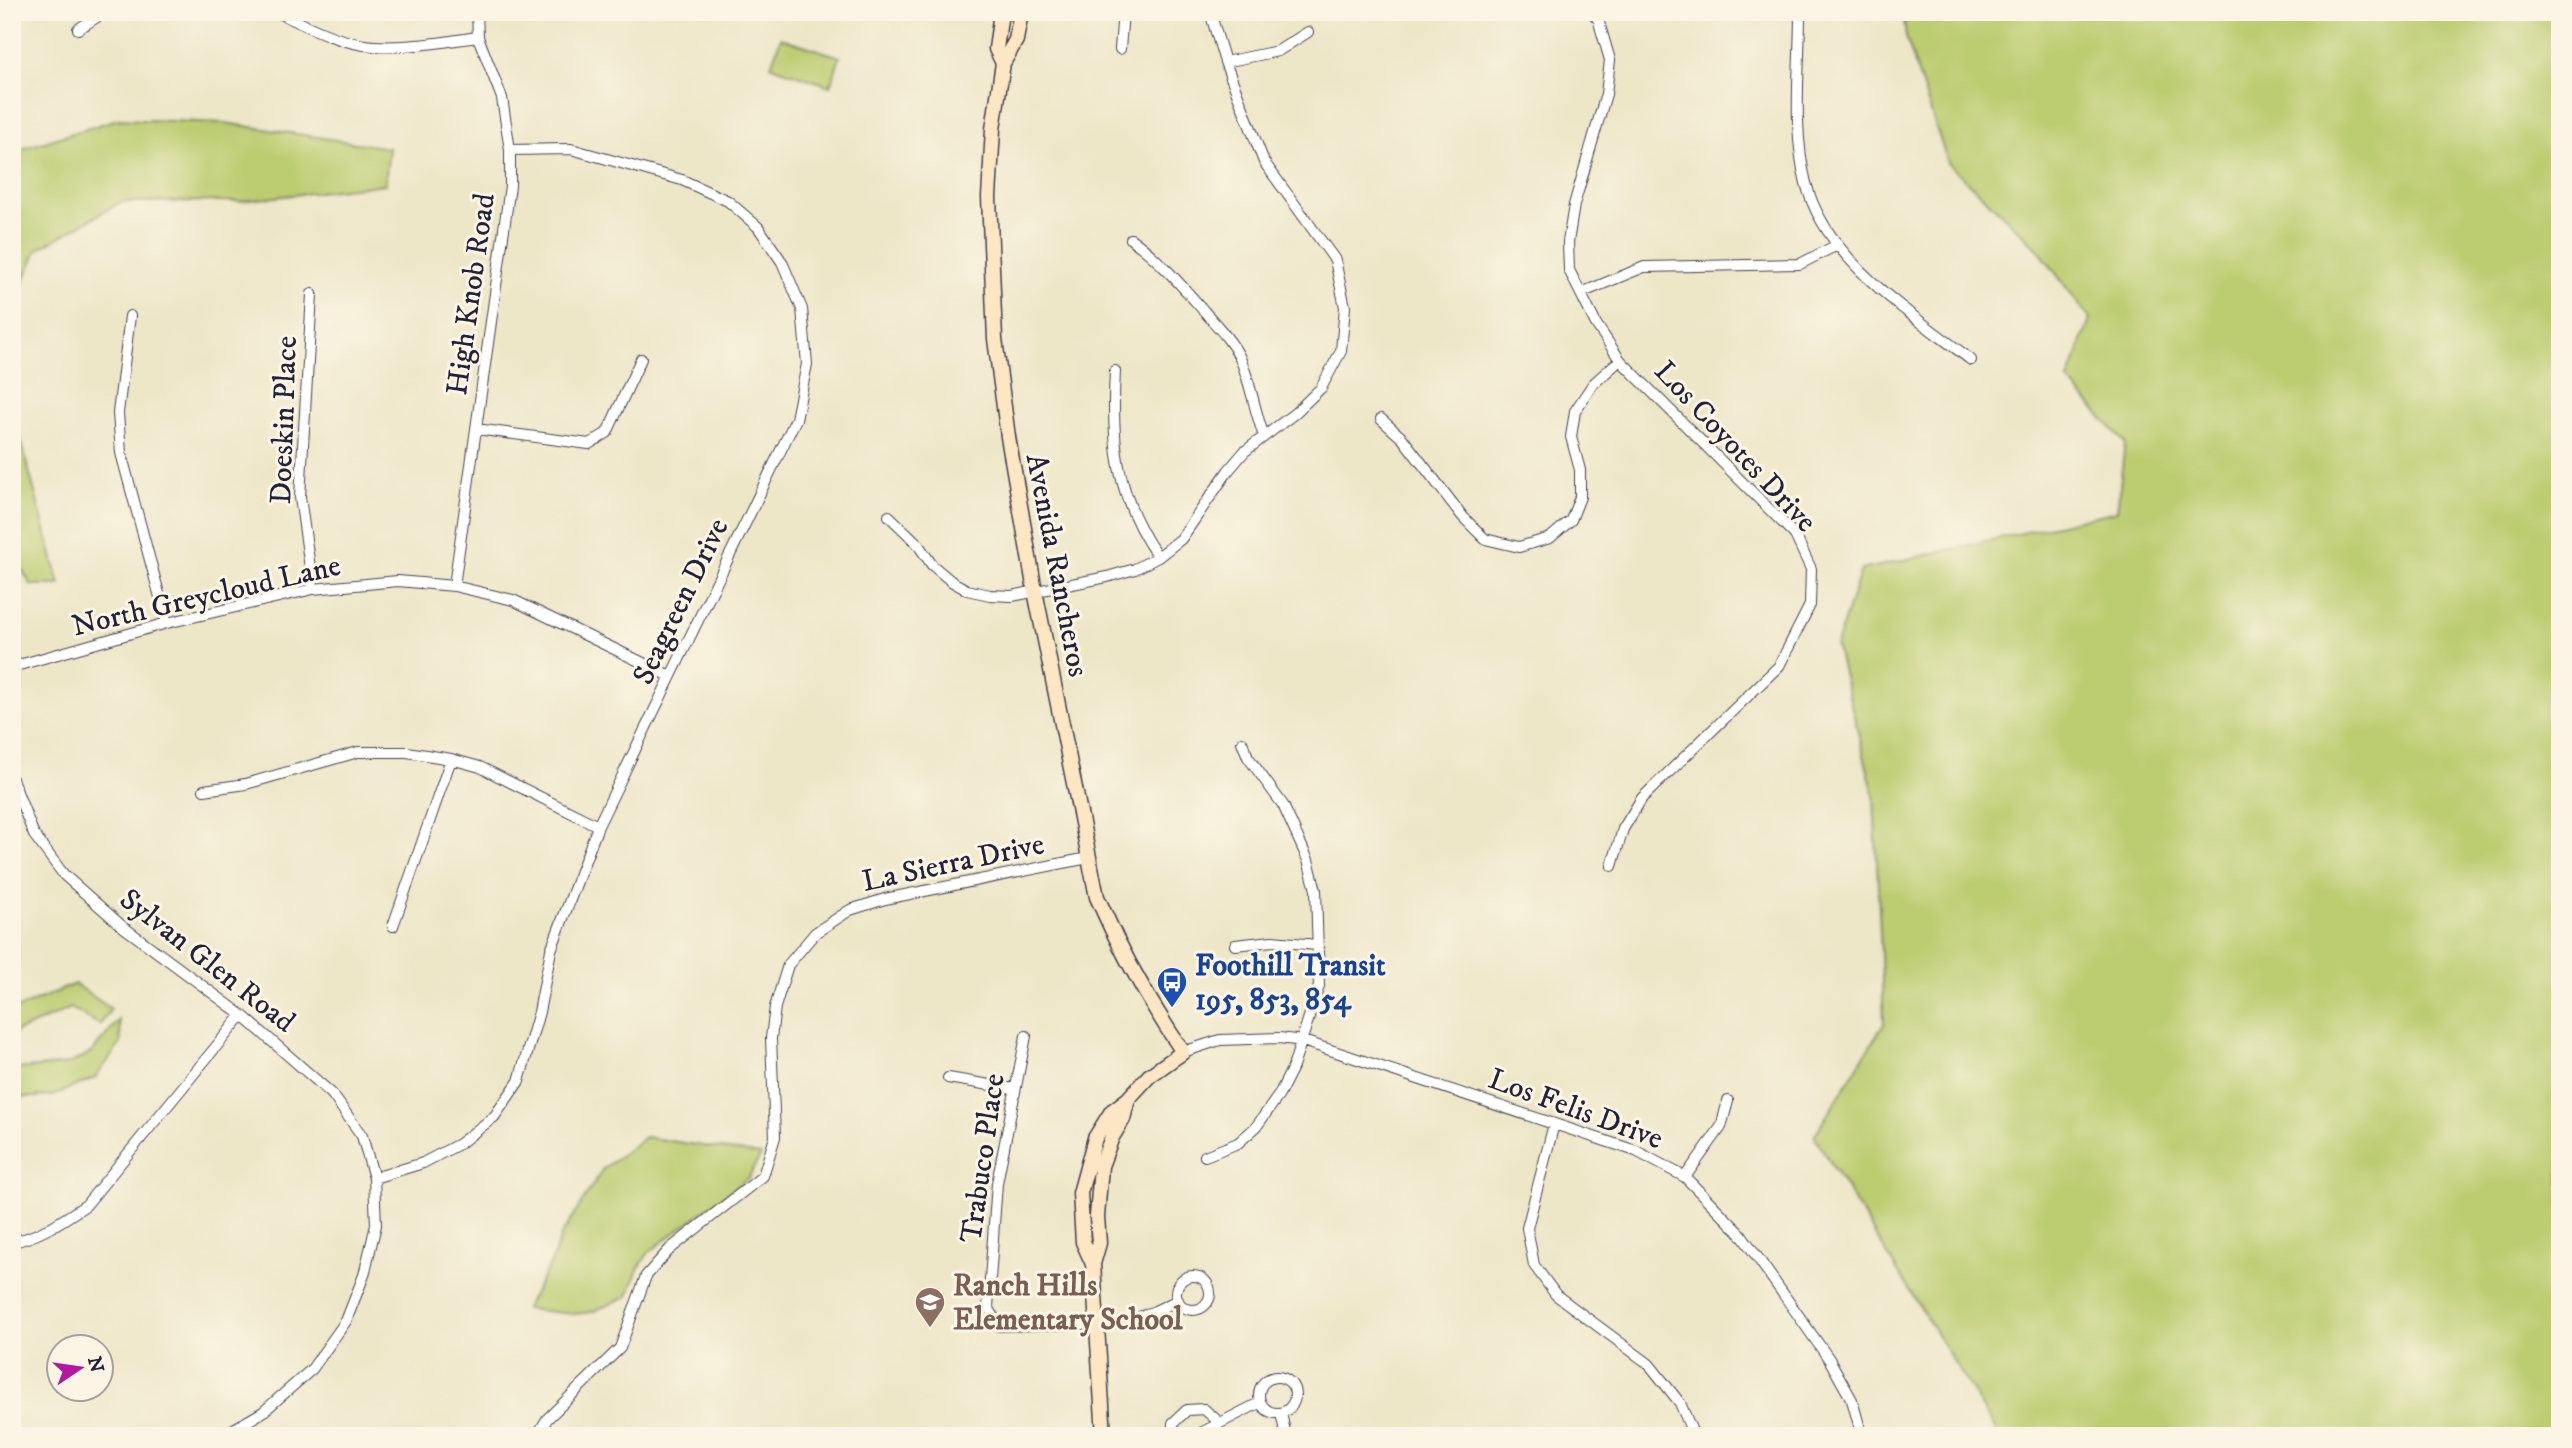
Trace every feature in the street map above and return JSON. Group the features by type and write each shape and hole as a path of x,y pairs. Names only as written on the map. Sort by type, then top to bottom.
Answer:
{"main road":[{"name":"Avenida Rancheros","path":"1001,12 996,49 1003,63"},
{"name":"Avenida Rancheros","path":"1021,12 1016,40 1003,63 993,129 989,197 995,327 1008,437 1035,591 1097,897 1118,944 1153,1007 1183,1052"},
{"path":"1104,1436 1093,1264 1099,1243 1097,1217 1101,1166 1123,1119 1128,1099 1149,1076 1183,1052"}],"street":[{"path":"78,29 105,12"},
{"path":"277,12 319,32 372,46 420,46 478,37"},
{"name":"High Knob Road","path":"454,586 510,186 510,150 502,98 478,37 477,12"},
{"path":"1120,48 1123,12"},
{"path":"889,516 917,543 932,565 951,582 967,590 990,595 1012,596 1135,569 1158,557 1181,539 1244,452 1295,413 1321,388 1341,351 1345,307 1335,260 1264,162 1210,12"},
{"name":"Los Coyotes Drive","path":"1592,12 1598,19 1610,60 1606,94 1574,205 1568,242 1569,270 1596,324 1620,360 1795,535 1811,569 1810,605 1779,666 1642,798 1623,829 1612,866"},
{"path":"1800,12 1799,140 1806,184 1818,216 1836,245 1883,292 1970,360"},
{"path":"1226,62 1278,51 1308,32"},
{"name":"Seagreen Drive","path":"374,1178 423,1163 459,1144 494,1117 519,1081 539,1012 551,950 598,826 796,419 807,364 802,309 782,262 758,227 728,201 682,180 571,149 510,150"},
{"path":"1131,239 1159,260 1228,338 1246,375 1264,436"},
{"path":"1581,293 1644,267 1800,264 1836,245"},
{"name":"Doeskin Place","path":"312,294 300,497 313,589"},
{"path":"130,316 118,412 121,453 167,623"},
{"path":"476,429 589,444 607,433 641,359"},
{"path":"1381,419 1403,439 1463,517 1485,539 1519,547 1550,538 1570,520 1580,497 1580,470 1570,437 1575,411 1593,384 1620,360"},
{"path":"1115,371 1114,432 1122,486 1131,512 1158,557"},
{"name":"North Greycloud Lane","path":"12,667 167,623 313,589 398,581 454,586 513,600 670,676"},
{"path":"1205,1156 1238,1143 1256,1127 1279,1095 1303,1041 1319,986 1316,890 1308,860 1283,805 1248,757 1242,742"},
{"path":"204,790 246,784 358,752 408,752 480,766 598,826"},
{"path":"393,926 451,759"},
{"name":"Sylvan Glen Road","path":"12,779 14,791 34,835 64,875 122,926 242,1015 332,1094 362,1136 374,1178 376,1225 365,1275 346,1321 312,1370 263,1412 222,1436"},
{"name":"La Sierra Drive","path":"537,1436 547,1419 620,1348 646,1276 670,1249 763,1176 775,1137 771,1038 775,1007 788,965 815,933 850,910 885,899 1088,858"},
{"path":"1235,945 1272,941 1317,945"},
{"path":"12,1242 26,1239 57,1224 86,1205 242,1015"},
{"name":"Trabuco Place","path":"1026,1036 997,1183 988,1307 999,1326 1097,1324"},
{"name":"Los Felis Drive","path":"1183,1052 1220,1040 1279,1038 1303,1041 1636,1151 1685,1177 1741,1234 1829,1359 1852,1400 1862,1436"},
{"path":"948,1078 1014,1089"},
{"path":"1685,1177 1721,1127 1728,1101"},
{"path":"1554,1124 1527,1228 1534,1265 1556,1295 1649,1364 1680,1403 1694,1436"},
{"path":"1097,1324 1123,1323 1178,1300"},
{"path":"1279,1376 1287,1379 1295,1393 1295,1401 1290,1409 1281,1413 1272,1413 1259,1403 1260,1387 1265,1381 1279,1376"},
{"path":"1195,1436 1259,1403"},
{"path":"1173,1436 1173,1423 1187,1410 1204,1409 1219,1422"},
{"path":"1281,1413 1286,1436"}],"green space":[{"path":"1903,12 2560,12 2560,1436 1996,1436 1996,1430 1814,1136 1884,1024 1874,795 1836,645 1861,570 2117,511 2125,443 2068,380 2090,319 2037,248 1948,163 1906,37"},
{"path":"781,38 840,57 830,86 771,66"},
{"path":"118,119 225,123 389,148 385,184 242,201 121,202 37,250 12,308 12,152"},
{"path":"12,408 60,585 31,585 12,552"},
{"path":"75,984 111,1009 100,1025 71,1008 12,1034 12,1011"},
{"path":"119,1020 121,1043 95,1078 52,1096 12,1098 12,1066 17,1069 69,1064 92,1052"},
{"path":"645,1137 761,1155 749,1177 649,1252 638,1269 628,1296 592,1312 574,1314 525,1309 551,1263 561,1236 603,1169"}],"place":[{"name":"Foothill Transit 195, 853, 854","path":"1172,1009"},
{"name":"Ranch Hills Elementary School","path":"930,1329"}]}
